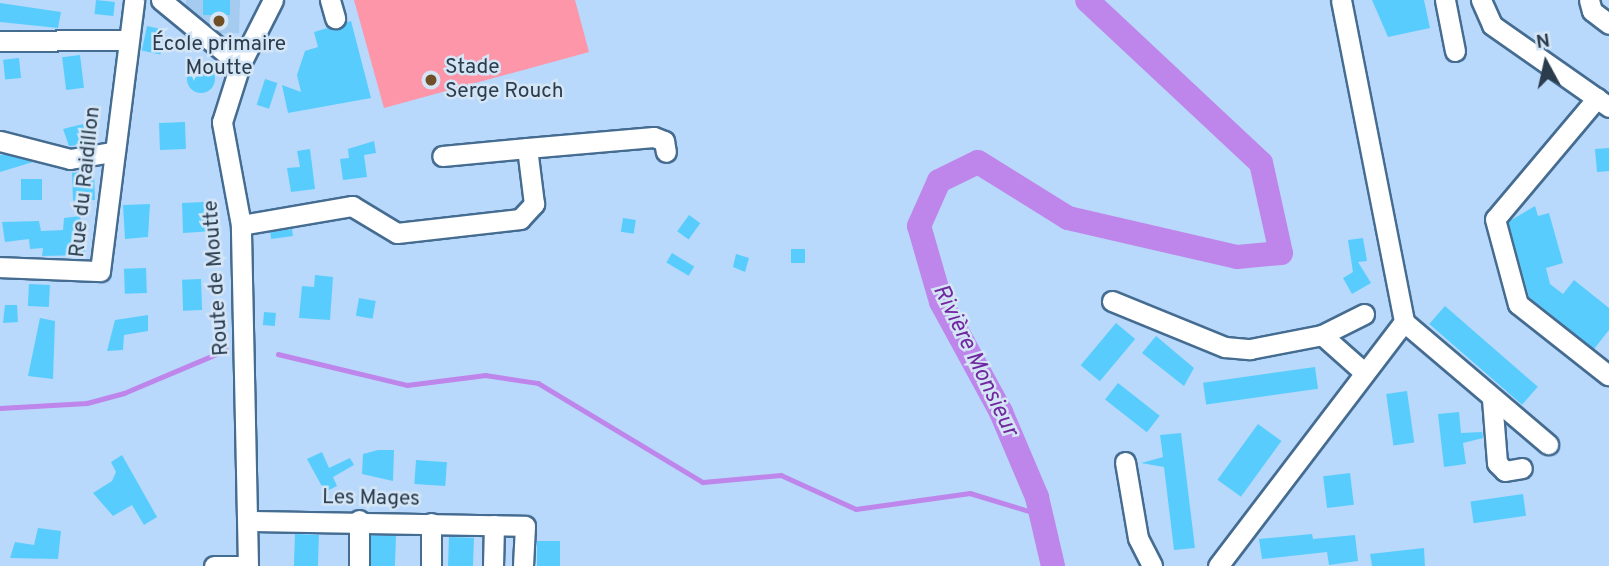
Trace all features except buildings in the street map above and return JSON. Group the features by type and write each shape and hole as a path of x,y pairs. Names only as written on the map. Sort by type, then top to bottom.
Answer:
{"street":[{"name":"Rue du Raidillon","path":"0,267 100,271 117,106 134,0"},
{"path":"160,0 240,65"},
{"name":"Route de Moutte","path":"248,566 241,225 223,114 240,65 273,0"},
{"path":"1341,0 1404,322 1548,444"},
{"path":"1445,0 1455,51"},
{"path":"1480,0 1492,25 1603,103 1500,205 1494,219 1518,304 1608,375"},
{"path":"1589,0 1609,24"},
{"path":"0,41 127,40"},
{"path":"442,156 654,137 664,141 666,152"},
{"path":"0,141 70,159 112,152"},
{"path":"241,225 352,206 397,233 520,219 534,204 536,188 527,148"},
{"path":"1112,301 1225,347 1322,335 1364,314"},
{"path":"1218,566 1404,322"},
{"path":"1322,335 1365,373"},
{"path":"1492,399 1497,463 1505,471 1522,468"},
{"path":"1125,462 1138,538 1152,566"},
{"path":"359,520 359,566"},
{"name":"Les Mages","path":"248,521 359,520 525,526 523,566"},
{"path":"431,523 431,566"},
{"path":"494,525 494,566"},
{"path":"214,566 248,566"}],"shaded area":[{"name":"École primaire Moutte","path":"186,0 240,0 239,33 212,34 186,9"},
{"name":"Stade Serge Rouch","path":"354,0 575,0 589,52 384,108"}],"waterway":[{"name":"Rivière Monsieur","path":"1053,566 1037,497 1001,412 941,302 919,226 939,181 978,162 1068,218 1237,257 1281,253 1261,163 1087,0"},
{"path":"0,408 87,403 124,393 226,350"},
{"path":"278,354 407,385 485,375 538,383 703,482 781,475 856,509 970,493 1042,515"}],"place":[{"name":"École primaire Moutte","path":"219,21"},
{"name":"Stade Serge Rouch","path":"431,80"}]}
